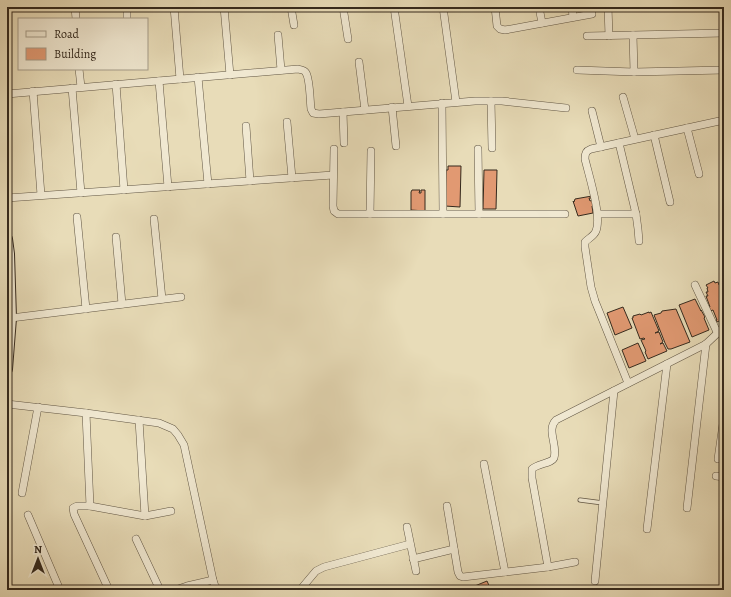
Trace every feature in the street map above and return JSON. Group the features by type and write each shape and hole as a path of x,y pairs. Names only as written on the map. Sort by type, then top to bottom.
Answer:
{"street":[{"path":"75,7 76,18"},
{"path":"127,7 127,18"},
{"path":"174,7 180,79"},
{"path":"224,7 230,75"},
{"path":"290,7 294,25"},
{"path":"343,7 348,39"},
{"path":"394,7 408,106"},
{"path":"443,7 456,102"},
{"path":"494,7 497,26 500,29 505,30 592,14"},
{"path":"539,7 542,23"},
{"path":"572,7 573,18"},
{"path":"608,7 609,36"},
{"path":"587,36 724,33"},
{"path":"278,35 281,70"},
{"path":"633,35 634,72"},
{"path":"359,62 365,110"},
{"path":"7,94 298,69 306,72 308,77 311,109 313,113 319,114 491,100 566,108"},
{"path":"79,70 81,87"},
{"path":"577,70 634,72 724,70"},
{"path":"198,77 208,184"},
{"path":"159,81 168,187"},
{"path":"116,84 124,190"},
{"path":"72,88 81,193"},
{"path":"33,92 41,196"},
{"path":"623,97 635,139"},
{"path":"491,100 492,148"},
{"path":"442,103 443,214"},
{"path":"392,107 396,146"},
{"path":"592,111 600,147"},
{"path":"343,112 344,143"},
{"path":"628,383 602,319 591,287 585,242 596,232 598,225 598,214 585,154 591,149 724,120"},
{"path":"287,122 292,178"},
{"path":"246,126 250,181"},
{"path":"687,128 699,174"},
{"path":"654,135 670,202"},
{"path":"619,143 636,214 639,241"},
{"path":"334,149 333,206 334,211 338,214 565,214"},
{"path":"478,149 479,214"},
{"path":"370,214 371,151"},
{"path":"7,198 333,175"},
{"path":"598,214 636,214"},
{"path":"76,217 86,309"},
{"path":"154,219 162,300"},
{"path":"116,237 122,304"},
{"path":"7,240 9,254 11,318 7,369"},
{"path":"695,285 717,332"},
{"path":"11,318 181,297"},
{"path":"548,568 532,478 532,470 534,466 551,461 554,458 553,423 556,420 706,344 724,327"},
{"path":"687,508 706,344"},
{"path":"647,529 667,364"},
{"path":"595,582 614,391"},
{"path":"7,404 160,423 173,429 184,445 213,580 219,590"},
{"path":"22,493 38,407"},
{"path":"86,413 90,506"},
{"path":"718,459 723,435 724,417"},
{"path":"140,420 145,516"},
{"path":"484,464 505,572"},
{"path":"716,476 724,477"},
{"path":"109,590 74,514 73,508 77,506 90,506 145,516 171,511"},
{"path":"447,506 458,572 460,576 463,577 548,568 574,562"},
{"path":"28,515 60,590"},
{"path":"407,527 416,571"},
{"path":"136,539 160,590"},
{"path":"300,590 316,571 324,567 410,544"},
{"path":"413,559 454,549"},
{"path":"175,590 213,580"}],"lane":[{"path":"580,500 603,503"}],"building":[{"path":"448,166 461,166 460,207 445,206 446,170 448,170"},
{"path":"484,170 497,170 496,209 483,209"},
{"path":"412,190 420,190 419,193 421,193 421,190 425,190 425,211 411,210"},
{"path":"592,196 592,198 589,198 590,201 593,200 593,213 578,216 573,201 574,202 575,199"},
{"path":"714,281 715,283 718,282 719,285 721,284 724,289 724,319 717,322 713,310 710,311 708,308 710,307 706,296 708,296 706,292 708,292 708,288 706,285"},
{"path":"695,299 705,317 704,318 709,330 692,337 679,305"},
{"path":"623,307 632,328 615,335 607,313"},
{"path":"676,309 690,342 668,349 654,315 661,313 662,311"},
{"path":"651,312 659,331 655,333 659,332 663,342 660,344 663,343 667,351 648,359 641,340 645,339 640,339 632,318 633,316"},
{"path":"638,343 646,361 629,368 622,350"},
{"path":"487,581 491,590 465,590"}]}
